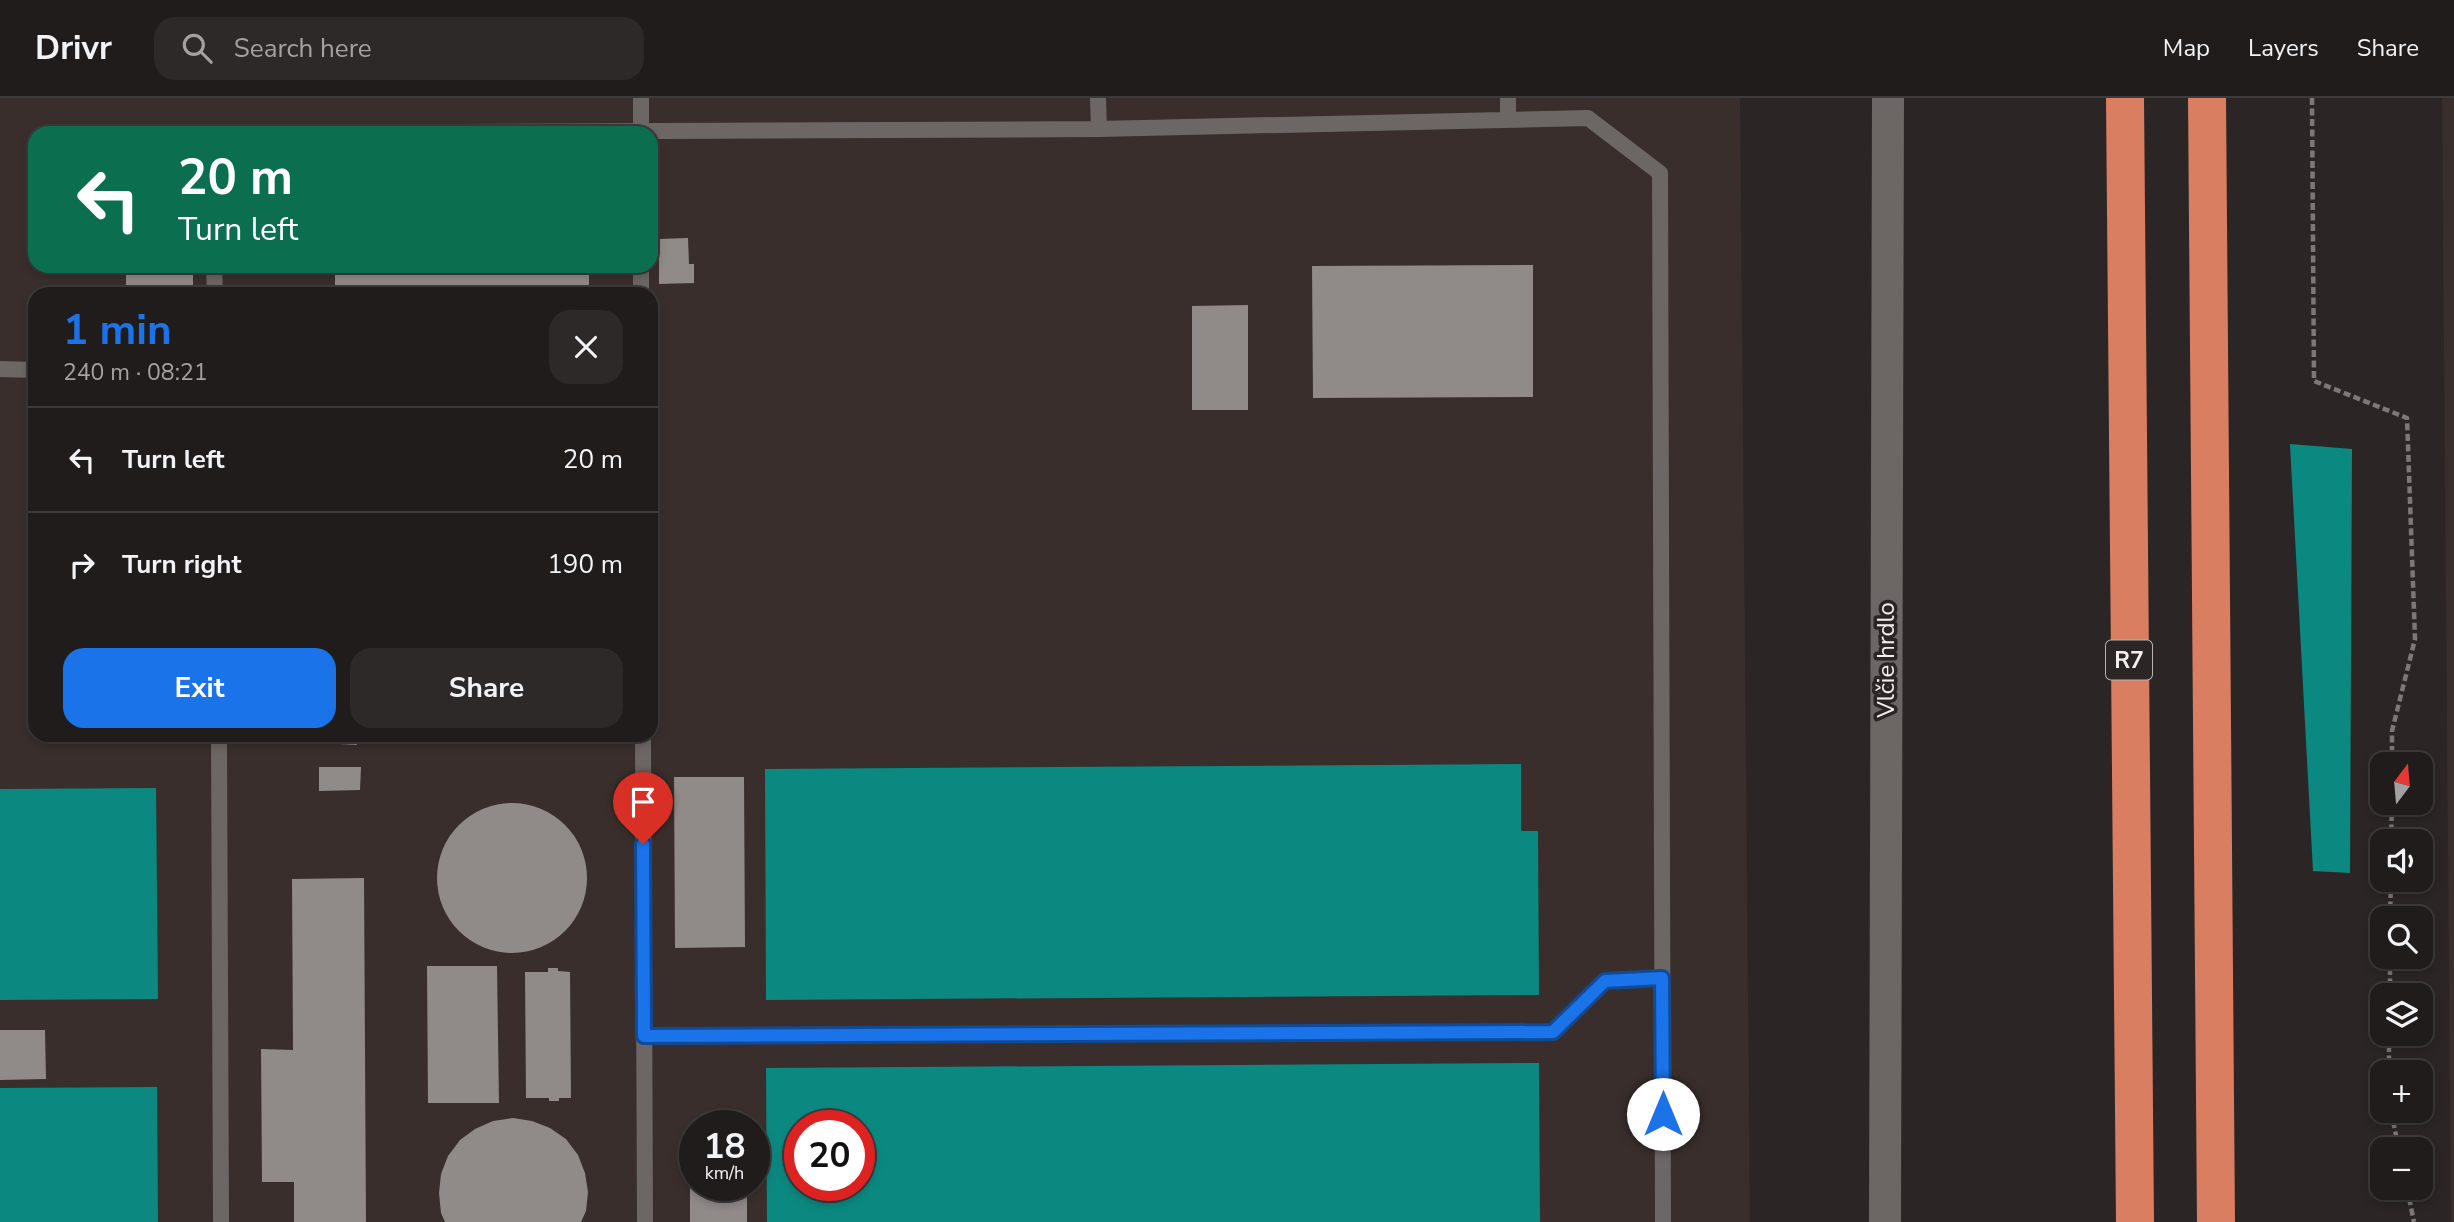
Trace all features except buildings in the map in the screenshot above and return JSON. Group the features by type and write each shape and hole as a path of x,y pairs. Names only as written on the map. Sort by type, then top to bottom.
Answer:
{"highway":[{"name":"R7","path":"2125,98 2135,1222"},
{"path":"2207,98 2216,1222"}],"street":[{"name":"Vlčie hrdlo","path":"1885,1222 1888,98"}],"lane":[{"path":"641,98 641,126"},
{"path":"1098,98 1099,129"},
{"path":"1507,120 1508,98"},
{"path":"658,133 1099,129 1588,118 1660,173 1663,1222"},
{"path":"0,369 28,370"},
{"path":"219,742 221,1222"},
{"path":"643,742 645,1222"},
{"path":"644,1036 1553,1032 1605,981 1662,978"}],"path":[{"path":"2312,98 2314,382 2407,418 2415,639 2392,731 2392,752"},
{"path":"2409,1200 2414,1222"}],"shaded area":[{"path":"0,98 1740,98 1750,1222 0,1222"},
{"path":"2442,98 2454,98 2454,1222 2451,1222"}],"water":[{"path":"2290,444 2352,449 2350,873 2313,871"},
{"path":"1521,764 1521,831 1538,831 1539,995 766,1000 765,769"},
{"path":"156,788 158,999 0,1000 0,789"},
{"path":"1539,1063 1540,1222 767,1222 767,1201 770,1201 770,1110 766,1110 766,1068"},
{"path":"157,1087 158,1222 0,1222 0,1088"}],"route":[{"path":"643,844 644,1036 1553,1032 1605,981 1662,978 1663,1114"}]}
